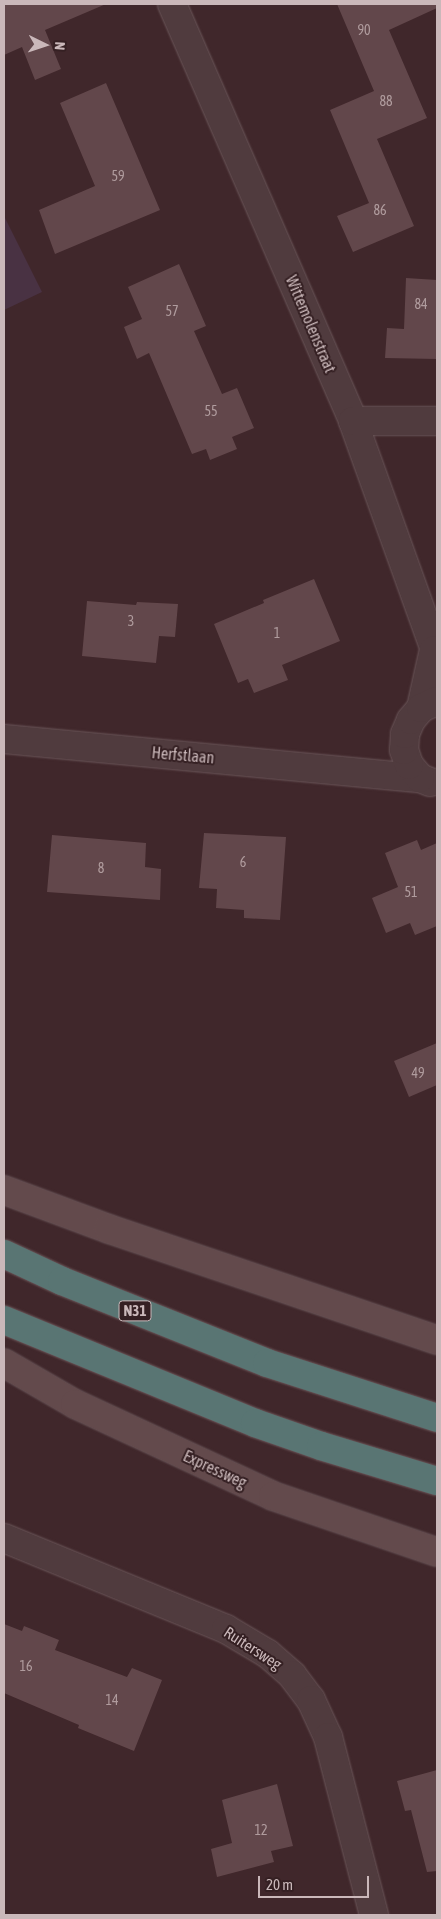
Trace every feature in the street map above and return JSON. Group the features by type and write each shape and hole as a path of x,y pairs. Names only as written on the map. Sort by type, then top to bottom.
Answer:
{"highway":[{"name":"N31","path":"4,1254 62,1281 267,1363 437,1418"},
{"path":"4,1320 255,1423 321,1446 437,1480"}],"street":[{"name":"Wittemolenstraat","path":"172,4 353,421 435,653 429,705"},
{"path":"353,421 437,421"},
{"path":"362,772 392,755 411,720 429,705"},
{"path":"405,734 404,750 409,765 428,781"},
{"name":"Herfstlaan","path":"4,739 362,772 428,781"},
{"path":"4,1190 119,1232 437,1340"},
{"name":"Expressweg","path":"4,1363 75,1404 273,1496 437,1552"},
{"name":"Ruitersweg","path":"4,1538 226,1629 268,1654 292,1675 311,1700 328,1737 374,1915"}],"shaded area":[{"path":"4,216 42,292 4,310"}],"building":[{"path":"4,4 106,4 45,30 61,69 35,80 22,47 4,55"},
{"path":"337,4 437,4 437,8 389,30 427,118 377,139 414,226 353,252 337,216 369,203 330,110 374,91"},
{"path":"106,83 160,210 55,254 39,210 95,186 60,103"},
{"path":"179,264 206,326 194,331 222,394 237,388 254,428 232,437 237,449 210,460 206,449 192,454 149,353 137,359 124,327 142,319 128,287"},
{"path":"406,278 437,280 437,359 385,358 387,328 404,329"},
{"path":"314,579 340,641 282,665 288,680 254,693 248,679 238,683 214,624 264,603 263,600"},
{"path":"87,601 136,605 137,602 178,604 175,637 159,636 156,663 82,656"},
{"path":"204,833 286,837 280,920 244,918 244,910 216,908 217,889 199,888"},
{"path":"52,835 146,843 145,867 161,869 160,900 47,892"},
{"path":"417,840 421,850 437,843 437,926 415,935 410,923 386,933 372,898 398,887 385,853"},
{"path":"437,1043 437,1085 409,1097 394,1061"},
{"path":"4,1624 22,1631 24,1626 59,1640 55,1650 127,1677 132,1668 162,1680 134,1751 78,1728 79,1725 4,1693"},
{"path":"437,1770 437,1871 427,1872 411,1810 405,1811 397,1781"},
{"path":"277,1784 293,1846 271,1851 274,1862 217,1877 211,1849 232,1843 222,1800"}]}
